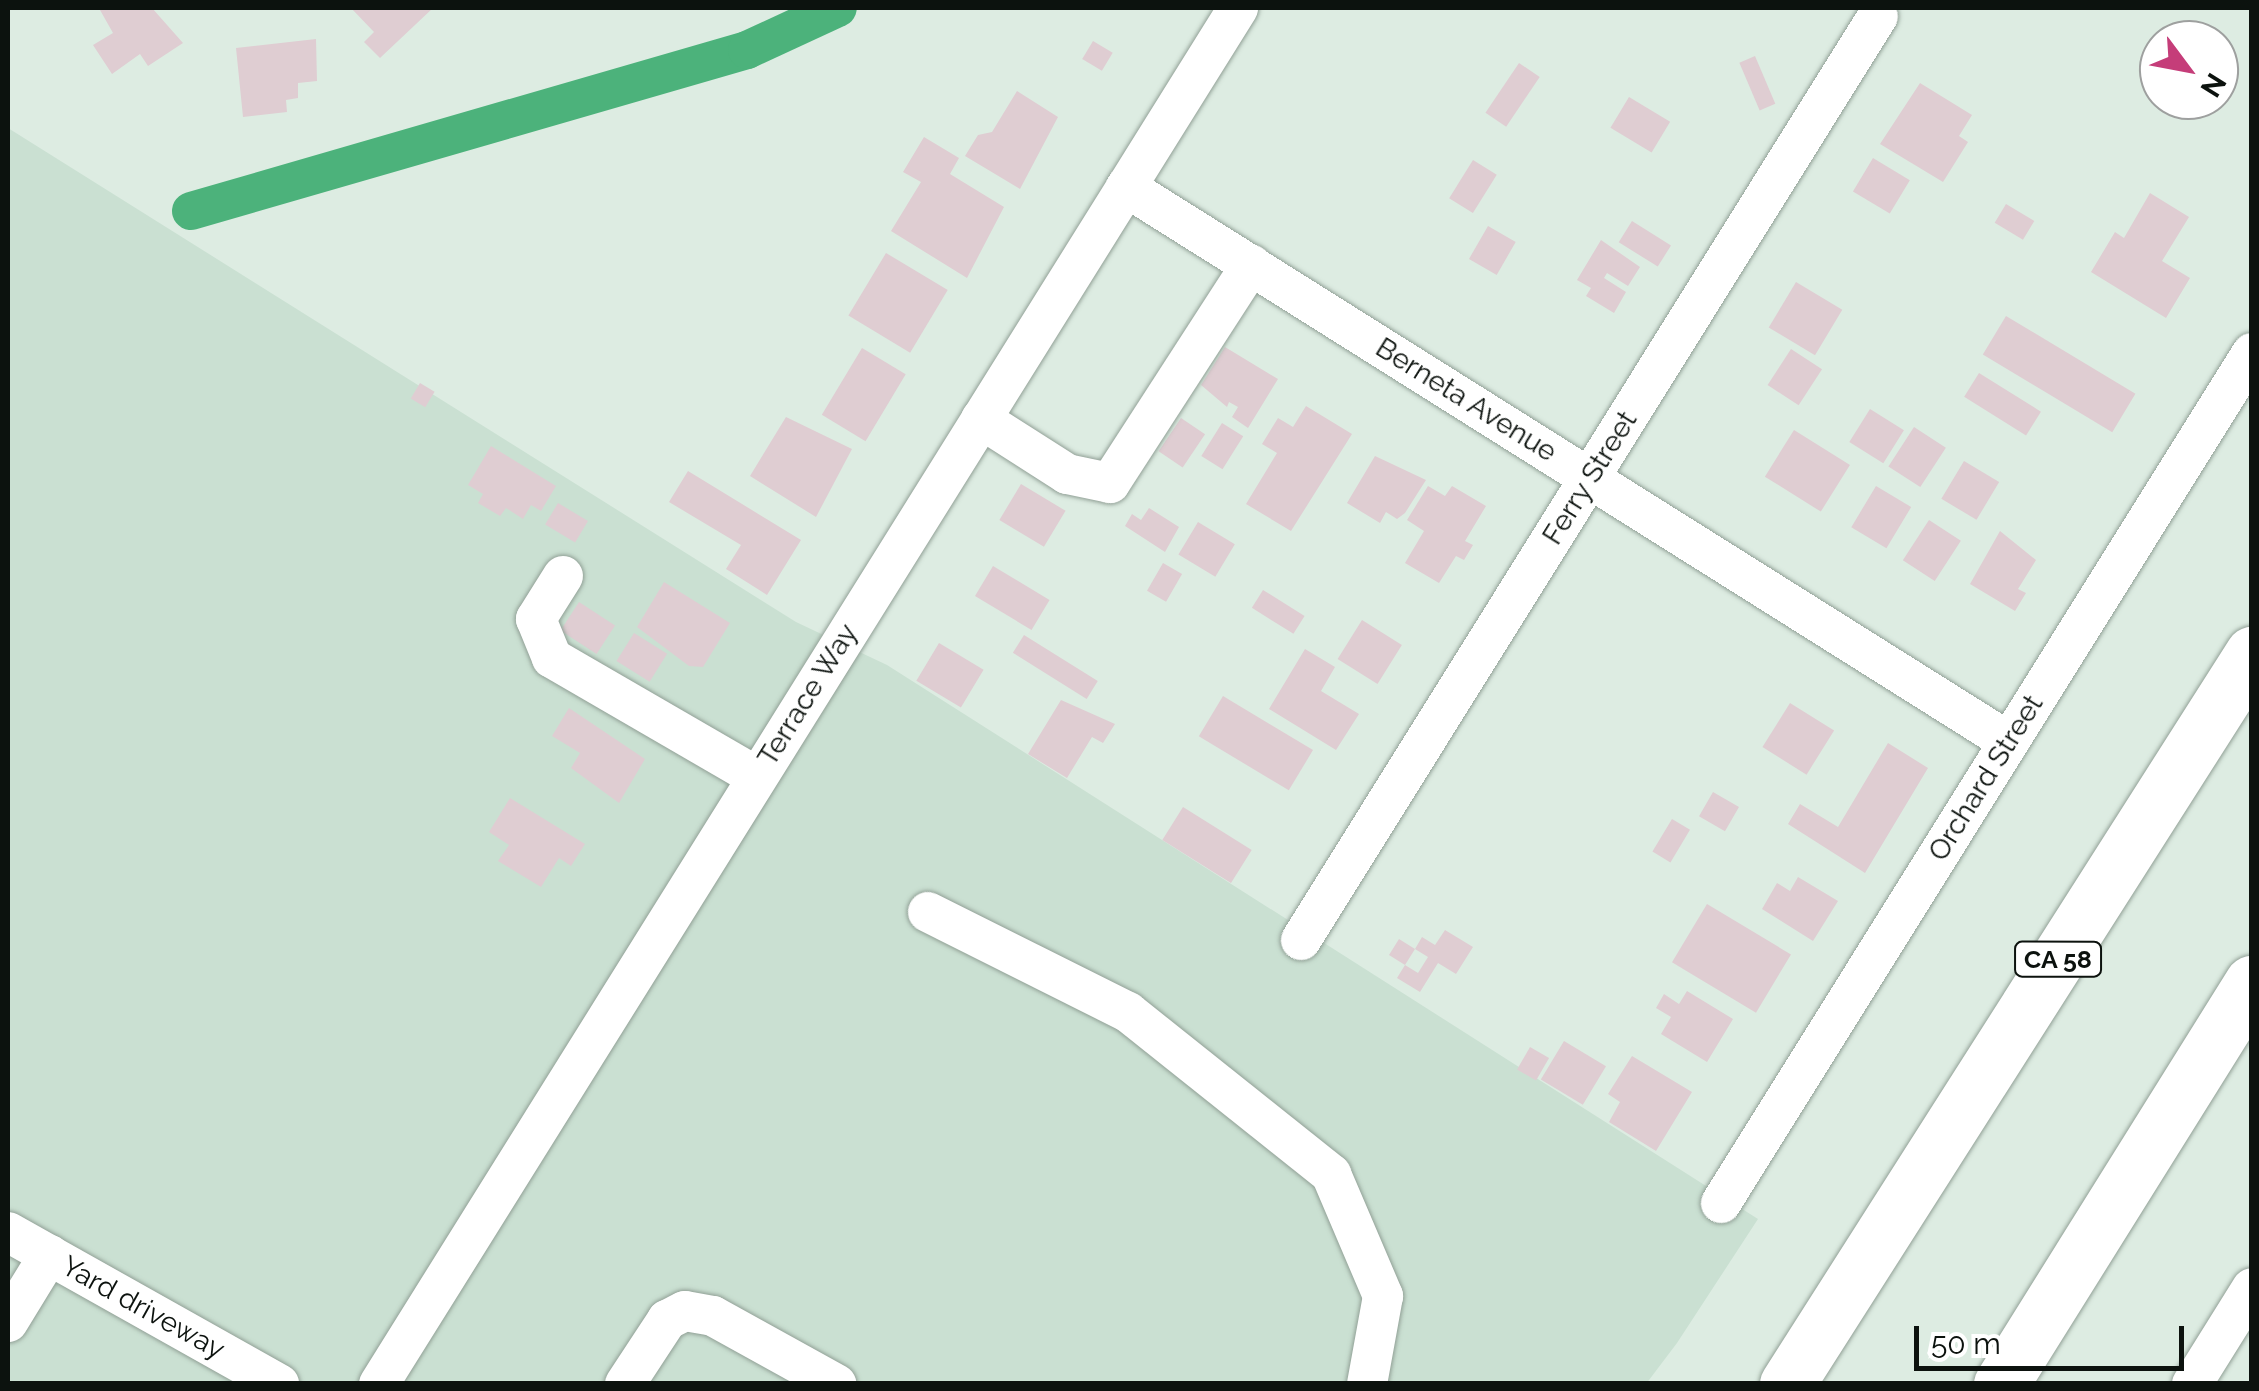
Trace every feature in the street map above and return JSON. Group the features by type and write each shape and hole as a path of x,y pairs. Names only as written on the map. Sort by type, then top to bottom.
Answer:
{"highway":[{"name":"CA 58","path":"1787,1384 2252,654"},
{"path":"2002,1383 2252,983"},
{"path":"1768,1384 1864,1265"}],"street":[{"name":"Terrace Way","path":"379,1384 1238,8"},
{"name":"Ferry Street","path":"1302,940 1878,16"},
{"name":"Berneta Avenue","path":"1126,187 2009,742"},
{"path":"981,419 1067,474 1110,483 1251,265"},
{"name":"Orchard Street","path":"1721,1203 2252,353"},
{"path":"563,576 536,619 552,658 757,777"},
{"path":"928,912 1128,1012 1331,1174 1383,1296 1367,1384"},
{"name":"Yard driveway","path":"8,1232 279,1384"},
{"path":"8,1322 49,1255"},
{"path":"2192,1384 2252,1288"},
{"path":"625,1384 667,1320 685,1312 713,1316 836,1384"}],"shaded area":[{"path":"8,128 796,622 887,665 1758,1219 1677,1343 1646,1384 8,1383"}],"building":[{"path":"152,8 183,43 148,66 140,54 112,74 93,45 113,33 100,10"},
{"path":"351,8 433,8 380,58 364,42 374,32"},
{"path":"316,39 317,81 298,83 298,98 286,100 287,112 243,117 236,48"},
{"path":"1093,41 1113,53 1102,71 1082,59"},
{"path":"1755,56 1775,104 1760,111 1739,63"},
{"path":"1519,63 1540,77 1506,127 1485,113"},
{"path":"1920,83 1972,115 1959,136 1968,142 1943,182 1880,144"},
{"path":"1017,91 1058,117 1020,189 965,156 978,135 992,132"},
{"path":"1629,97 1670,122 1652,153 1610,128"},
{"path":"924,137 959,158 950,174 1004,207 967,278 891,231 921,182 903,172"},
{"path":"1873,158 1910,180 1890,214 1853,191"},
{"path":"1473,160 1497,175 1473,213 1449,198"},
{"path":"2150,193 2189,217 2162,261 2190,278 2166,318 2091,272 2115,232 2124,238"},
{"path":"2006,204 2034,221 2023,240 1995,223"},
{"path":"1632,221 1671,245 1658,267 1619,242"},
{"path":"1488,226 1516,242 1497,275 1469,259"},
{"path":"1601,240 1640,267 1628,286 1607,273 1604,278 1626,292 1614,313 1586,296 1591,288 1577,280"},
{"path":"886,253 948,290 910,353 848,316"},
{"path":"1796,282 1842,310 1815,355 1769,327"},
{"path":"2006,316 2135,394 2112,432 1983,355"},
{"path":"1225,347 1278,379 1248,428 1232,417 1238,407 1229,402 1227,407 1201,385"},
{"path":"862,348 906,374 866,441 822,415"},
{"path":"1791,349 1822,369 1799,405 1768,385"},
{"path":"1979,373 2041,412 2026,435 1964,397"},
{"path":"420,383 435,392 425,407 411,398"},
{"path":"1306,406 1352,434 1291,531 1246,504 1277,453 1262,444 1278,418 1293,427"},
{"path":"1870,409 1904,430 1883,463 1849,442"},
{"path":"786,417 852,449 816,517 750,476"},
{"path":"1181,418 1205,434 1183,467 1159,451"},
{"path":"1222,423 1243,436 1223,469 1201,456"},
{"path":"1914,427 1946,448 1920,487 1888,466"},
{"path":"1794,430 1850,465 1821,512 1765,477"},
{"path":"491,446 556,486 541,511 531,505 523,519 506,508 500,516 478,503 483,494 468,485"},
{"path":"1375,456 1426,480 1405,513 1397,519 1386,512 1380,523 1347,503"},
{"path":"1964,461 1999,482 1976,520 1941,499"},
{"path":"688,471 801,540 767,595 726,569 741,545 669,502"},
{"path":"1021,484 1066,511 1044,547 999,520"},
{"path":"1428,486 1445,496 1452,486 1486,506 1465,541 1473,545 1464,560 1456,556 1439,583 1405,563 1424,531 1407,520"},
{"path":"1876,486 1911,507 1886,548 1851,527"},
{"path":"558,503 588,521 575,542 545,524"},
{"path":"1149,508 1179,527 1165,552 1125,526 1132,514 1141,520"},
{"path":"1929,520 1961,541 1935,581 1903,560"},
{"path":"1198,522 1235,544 1215,577 1178,555"},
{"path":"2000,531 2036,560 2018,589 2026,593 2015,611 1970,584"},
{"path":"1163,563 1182,574 1166,602 1147,591"},
{"path":"993,566 1050,600 1032,630 975,596"},
{"path":"664,582 730,623 703,667 689,666 637,627"},
{"path":"1263,590 1305,616 1293,634 1252,608"},
{"path":"579,602 615,625 597,654 560,631"},
{"path":"1362,620 1402,645 1377,684 1338,659"},
{"path":"634,633 667,654 650,682 617,661"},
{"path":"1024,635 1098,681 1087,699 1013,653"},
{"path":"939,643 984,670 961,707 916,681"},
{"path":"1305,649 1335,667 1321,691 1359,714 1336,750 1269,709"},
{"path":"1223,696 1313,750 1289,790 1199,736"},
{"path":"1061,700 1115,724 1103,743 1092,737 1067,778 1028,754"},
{"path":"1790,703 1834,731 1807,775 1762,747"},
{"path":"569,708 645,759 619,803 571,768 580,753 552,736"},
{"path":"1888,743 1928,768 1865,873 1788,824 1800,804 1838,827"},
{"path":"1713,792 1739,807 1725,831 1699,816"},
{"path":"510,798 585,844 571,866 559,858 541,887 498,861 509,845 489,832"},
{"path":"1183,807 1252,850 1231,883 1162,840"},
{"path":"1672,819 1690,830 1670,862 1652,852"},
{"path":"1798,877 1838,901 1813,941 1762,909 1777,883 1790,891"},
{"path":"1707,904 1791,954 1756,1013 1672,962"},
{"path":"1445,930 1473,947 1456,974 1438,963 1420,992 1397,978 1405,965 1418,973 1428,957 1415,949 1422,937 1435,945"},
{"path":"1399,939 1415,949 1405,965 1389,955"},
{"path":"1687,991 1733,1019 1707,1062 1661,1034 1671,1017 1656,1008 1664,994 1679,1004"},
{"path":"1564,1041 1606,1066 1583,1105 1541,1080"},
{"path":"1530,1047 1549,1058 1536,1081 1517,1070"},
{"path":"1632,1056 1692,1092 1656,1151 1609,1122 1620,1102 1608,1094"}],"waterway":[{"path":"191,211 747,50 838,8"}]}
